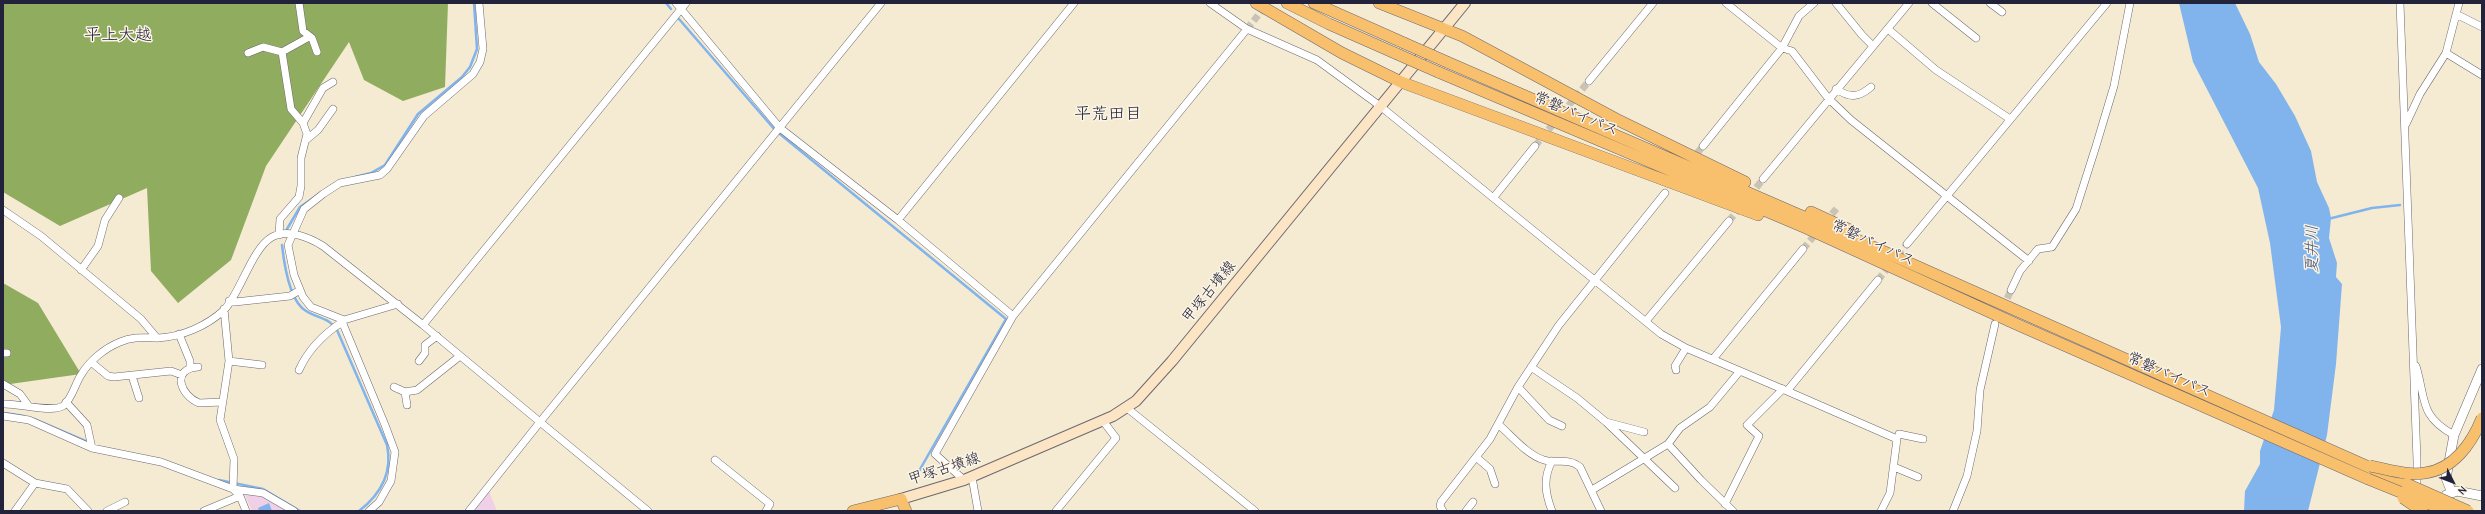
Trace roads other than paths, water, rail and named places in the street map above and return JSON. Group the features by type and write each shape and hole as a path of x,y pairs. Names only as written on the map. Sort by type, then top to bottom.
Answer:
{"main road":[{"path":"1256,3 1322,42 1401,82 1630,169 1827,238"},
{"name":"常磐バイパス","path":"1288,3 1328,24 1694,180 2368,479 2447,511"},
{"name":"常磐バイパス","path":"1314,3 1895,256 2370,466 2468,511"},
{"path":"1379,3 1445,28 1620,121 1722,172 1869,239 1895,256"},
{"name":"甲塚古墳線","path":"902,499 968,478 1103,421 1127,408 1147,391 1465,3"},
{"path":"2370,466 2419,473 2442,468 2454,459 2473,439 2482,418"},
{"path":"2368,479 2422,511"},
{"path":"852,511 902,499 906,511"}],"street":[{"path":"299,3 300,24 305,35 314,42 317,52"},
{"path":"373,510 391,480 395,457 394,445 339,324 312,307 295,293 294,275 288,245 304,209 333,186 380,175 387,169 424,116 473,74 484,49 479,3"},
{"path":"676,3 684,6 778,130 898,220 1013,316"},
{"path":"469,511 881,3"},
{"path":"898,220 1074,3"},
{"path":"1210,3 1247,29 1317,60 1380,106 1670,340 1897,439 1890,493 1881,511"},
{"path":"1589,81 1653,3"},
{"path":"1726,3 1782,48 1792,51 1828,98 1893,155 1947,194 2029,261"},
{"path":"1703,146 1782,48 1799,16 1814,3"},
{"path":"1836,3 1862,35 1874,46"},
{"path":"1763,179 1828,98 1874,46 1909,3"},
{"path":"1932,3 1976,38"},
{"path":"1990,3 2002,12"},
{"path":"1907,244 2107,3"},
{"path":"2011,290 2020,271 2038,249 2052,247 2076,209 2114,86 2130,3"},
{"path":"2400,3 2418,460 2416,496 2411,511"},
{"path":"2406,125 2420,94 2446,53 2459,3"},
{"path":"423,325 684,6"},
{"path":"2456,14 2482,28"},
{"path":"1888,28 1936,70 2010,119"},
{"path":"978,511 968,478 935,454 1013,316 1247,29"},
{"path":"248,53 263,47 282,52 309,37"},
{"path":"279,235 278,226 280,219 299,197 301,186 301,158 307,134 303,123 291,110 282,52"},
{"path":"2446,53 2482,75"},
{"path":"303,123 323,88 333,82"},
{"path":"1836,89 1858,97 1870,87"},
{"path":"306,140 318,130 333,109"},
{"path":"1494,197 1535,146"},
{"path":"1443,511 1440,506 1441,502 1499,425 1518,387 1559,325 1594,279 1665,193"},
{"path":"81,270 98,246 105,220 119,198"},
{"path":"3,210 41,236 141,319 157,338"},
{"path":"1646,321 1730,221"},
{"path":"4,405 28,405 50,409 63,406 81,374 91,362 119,342 145,336 157,338 180,334 206,323 224,309 230,301 263,246 272,237 292,234 308,237 323,246 398,304 648,511"},
{"path":"1713,359 1803,249"},
{"path":"1725,504 1759,436 1747,425 1785,390 1878,280"},
{"path":"230,301 235,302 295,293"},
{"path":"299,370 310,352 339,324 398,304"},
{"path":"224,309 229,361 220,420 222,432 230,444 234,459 232,486 240,496 246,511"},
{"path":"1953,511 1967,476 1977,431 1980,390 1995,324"},
{"path":"180,334 190,361 190,367"},
{"path":"419,361 425,353 425,345 436,336"},
{"path":"1676,370 1675,366 1686,348"},
{"path":"394,387 405,392 412,392 426,384 460,356"},
{"path":"2413,356 2429,416 2440,428 2454,435"},
{"path":"229,361 262,365"},
{"path":"91,362 108,376 132,376 171,371 182,375"},
{"path":"198,367 190,367 182,375 182,388 194,401 199,403 222,402"},
{"path":"1531,367 1577,398 1606,422 1675,488"},
{"path":"2452,493 2446,478 2454,435 2482,369"},
{"path":"1592,490 1644,457 1668,444 1680,428 1710,407 1740,371"},
{"path":"132,376 139,398"},
{"path":"3,384 20,394 28,405"},
{"path":"1518,387 1549,420 1562,426"},
{"path":"405,392 407,405"},
{"path":"66,402 81,416 87,425 91,444"},
{"path":"1127,408 1255,511"},
{"path":"3,416 29,420 91,444 161,462 232,486 262,493 294,511"},
{"path":"1056,511 1116,438 1103,421"},
{"path":"1606,422 1644,432"},
{"path":"1499,425 1533,454 1544,460 1575,462 1583,472 1601,511"},
{"path":"1899,434 1923,438"},
{"path":"1668,444 1733,511"},
{"path":"1476,457 1490,469 1495,484"},
{"path":"715,460 770,504 766,511"},
{"path":"1552,461 1547,470 1545,484 1552,511"},
{"path":"3,463 35,483 67,489 88,511"},
{"path":"1894,467 1918,477"},
{"path":"15,511 35,483"},
{"path":"2440,511 2446,495 2457,492 2482,496"},
{"path":"204,511 240,496"},
{"path":"107,511 125,502"},
{"path":"1466,511 1474,502"}],"water":[{"name":"夏井川","path":"2179,3 2235,3 2250,34 2259,62 2276,84 2295,116 2311,151 2317,182 2329,208 2331,218 2329,238 2337,263 2336,277 2342,284 2336,364 2327,435 2308,511 2244,511 2245,491 2260,464 2260,451 2274,410 2281,327 2270,243 2258,188 2193,62"},
{"path":"269,503 272,511 259,511 258,508"}],"waterway":[{"path":"355,177 371,173 385,165 418,114 462,77 470,67 477,49 474,3"},
{"path":"666,3 671,9"},
{"path":"679,19 775,130 1006,319 915,478"},
{"path":"287,229 300,207 335,183"},
{"path":"2328,219 2372,208 2400,205"},
{"path":"282,245 288,281 295,299 306,311 331,323 337,330 387,445 388,465 384,482 374,497 359,511"},
{"path":"5,413 24,416"},
{"path":"34,419 90,443"},
{"path":"219,480 263,489 300,511"}],"tunnel":[{"path":"1247,29 1268,3"},
{"path":"1535,146 1589,81"},
{"path":"1684,169 1703,146"},
{"path":"1750,196 1763,179"},
{"path":"1729,221 1742,205"},
{"path":"1825,222 1838,207"},
{"path":"1803,249 1819,230"},
{"path":"1878,280 1907,244"},
{"path":"2003,308 2011,290"}],"district":[{"name":"平上大越","path":"118,35"},
{"name":"平荒田目","path":"1108,114"}]}
